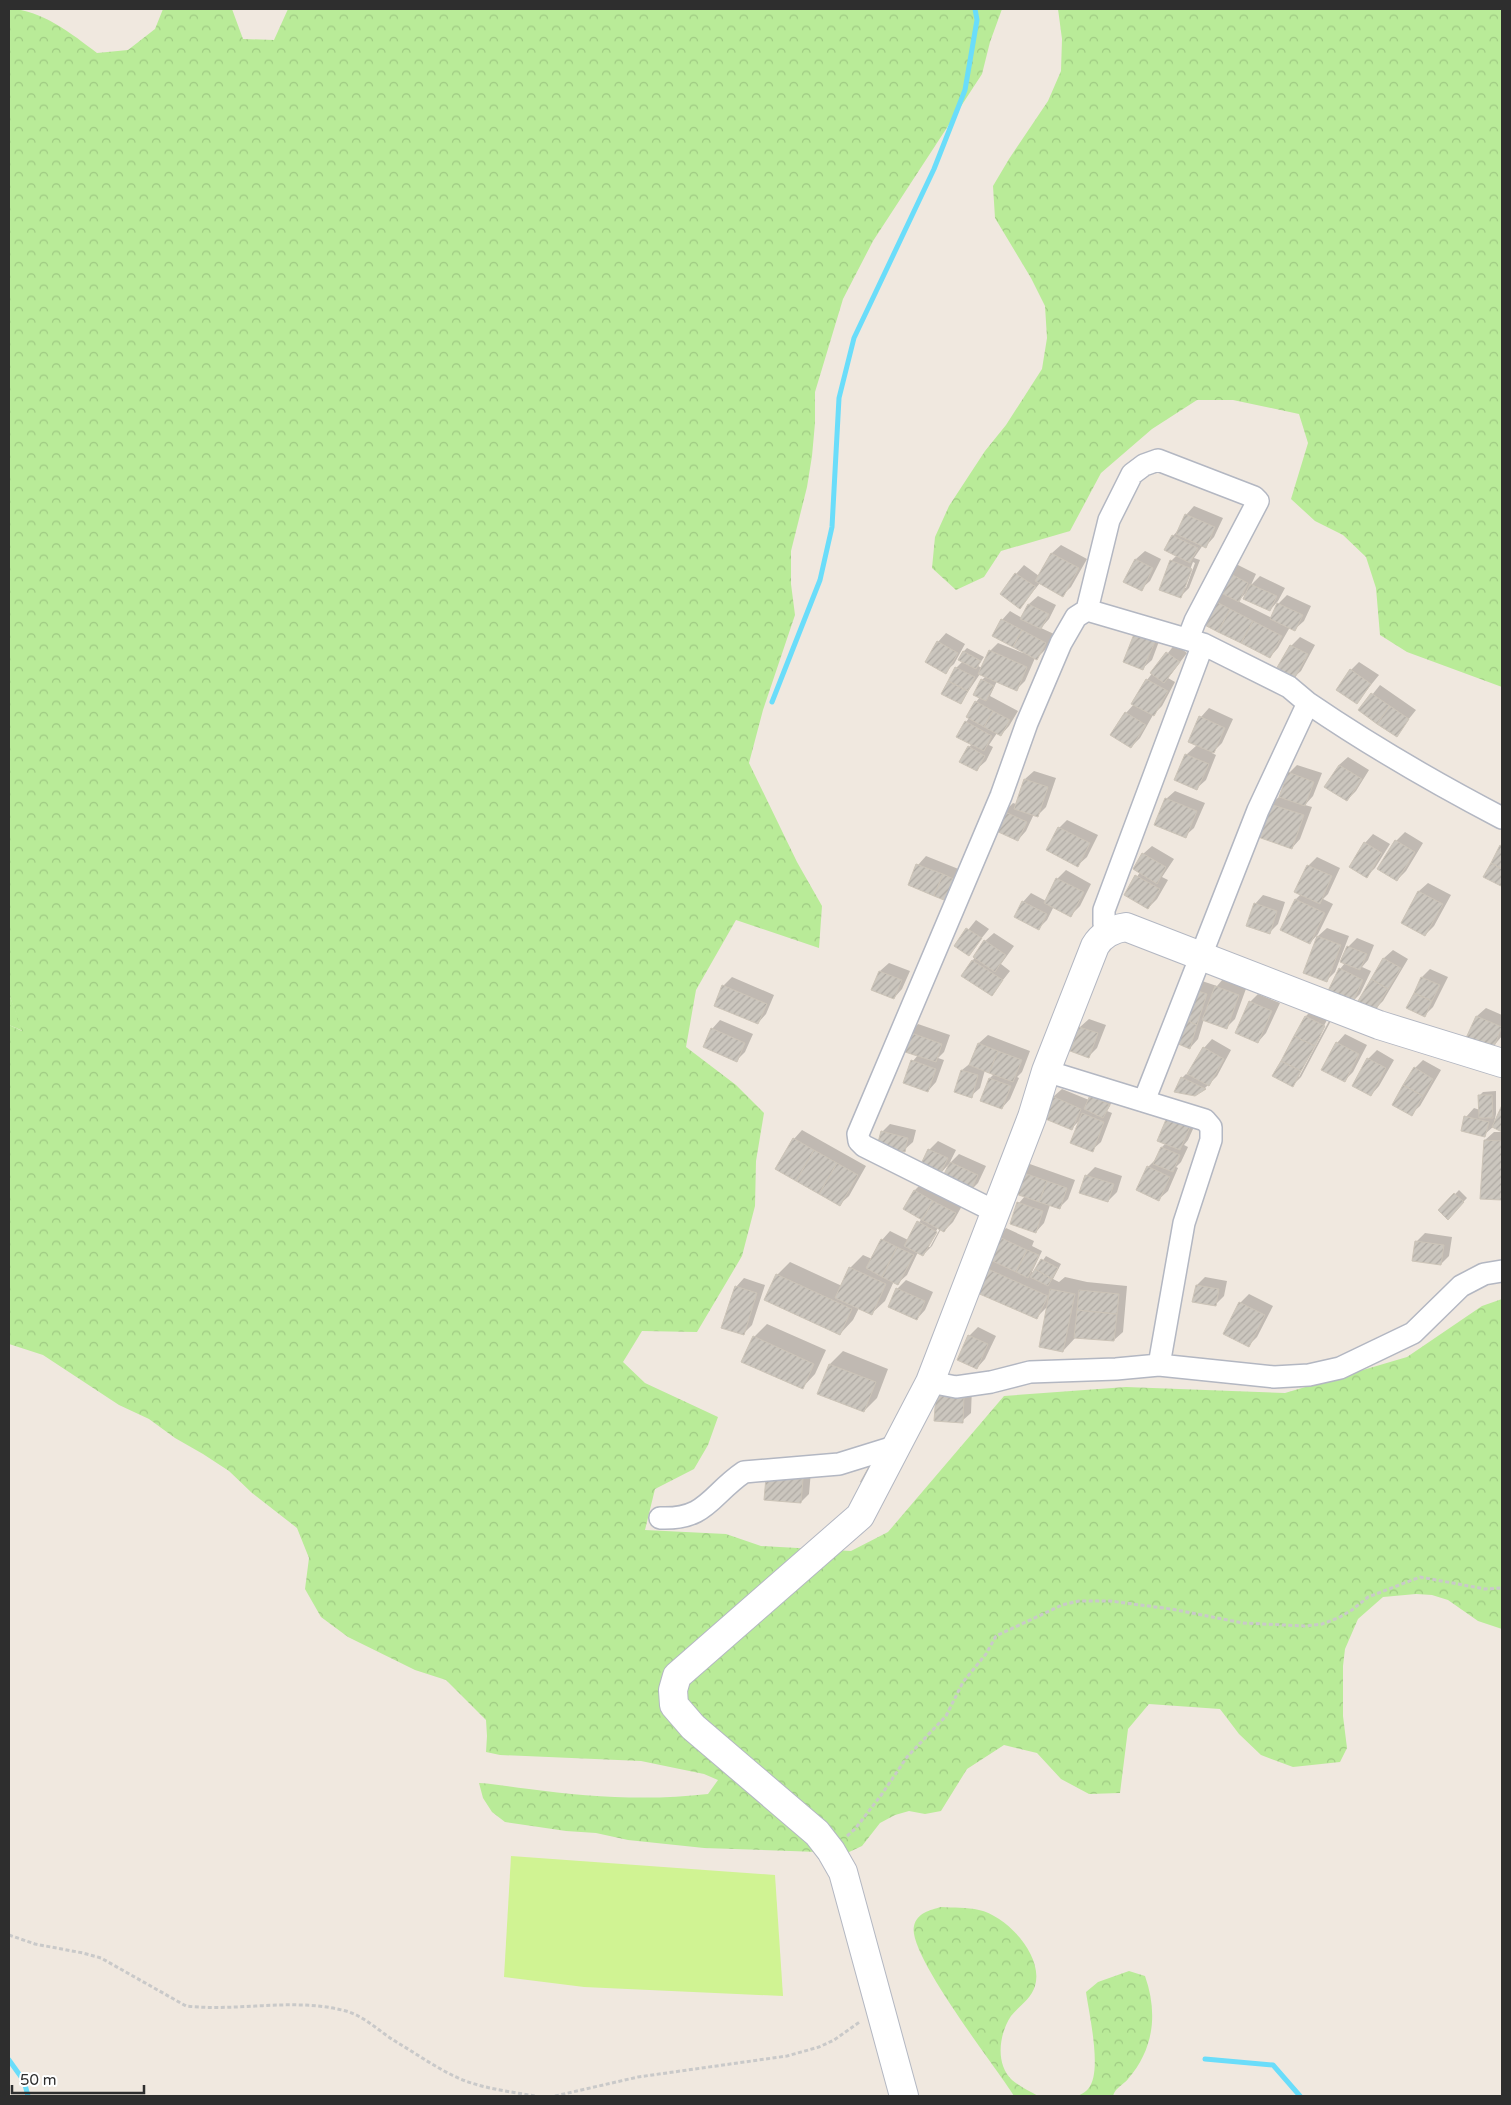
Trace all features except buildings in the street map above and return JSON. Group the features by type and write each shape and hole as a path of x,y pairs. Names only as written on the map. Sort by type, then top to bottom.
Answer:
{"main road":[{"path":"904,2096 843,1872 830,1850 816,1833 693,1727 674,1705 672,1690 677,1676 856,1520 930,1382 1032,1117 1046,1071 1099,939 1109,932 1126,927 1378,1025 1502,1063"}],"street":[{"path":"996,1212 864,1146 860,1142 858,1134 1001,796 1026,723 1061,644 1076,617 1087,610 1109,520 1132,474 1144,465 1158,460 1254,497 1258,501 1195,621 1196,642 1104,910 1104,924 1109,932"},
{"path":"1087,610 1196,642 1289,687 1308,703 1390,757 1440,786 1502,818"},
{"path":"1144,1100 1258,810 1308,703"},
{"path":"1046,1071 1205,1120 1211,1127 1211,1134 1184,1223 1159,1365"},
{"path":"930,1382 956,1387 992,1382 1030,1372 1116,1369 1159,1365 1274,1377 1309,1375 1340,1368 1413,1333 1462,1286 1484,1274 1502,1271"},
{"path":"660,1518 678,1519 704,1508 744,1472 839,1464 897,1446"}],"path":[{"path":"830,1850 854,1830 907,1757 946,1716 964,1682 986,1654 996,1636 1062,1605 1078,1601 1110,1601 1171,1609 1243,1623 1305,1626 1322,1624 1338,1618 1368,1597 1420,1576 1476,1588 1502,1588"},
{"path":"9,1935 35,1944 101,1958 186,2006 202,2008 268,2004 332,2008 349,2012 377,2027 391,2039 451,2075 484,2086 535,2096"},
{"path":"555,2096 638,2077 787,2056 820,2047 880,2010"}],"green space":[{"path":"9,9 33,13 56,24 97,53 128,50 155,29 163,9 232,9 243,39 274,40 288,9 1002,9 990,42 982,74 873,241 843,299 815,392 812,456 807,487 791,551 791,584 795,615 763,710 749,763 797,862 822,906 819,948 736,920 696,990 686,1047 736,1085 764,1113 756,1161 755,1206 742,1256 697,1332 642,1331 623,1362 645,1383 718,1417 708,1445 694,1469 655,1489 645,1530 726,1534 761,1546 851,1551 888,1532 1004,1396 1126,1387 1285,1393 1407,1357 1482,1306 1502,1299 1502,1629 1478,1621 1448,1600 1432,1595 1416,1594 1383,1597 1358,1619 1345,1649 1343,1716 1347,1748 1340,1762 1293,1767 1261,1755 1239,1734 1220,1709 1149,1704 1128,1729 1120,1793 1089,1794 1061,1779 1037,1753 1004,1745 967,1769 941,1811 925,1814 909,1811 895,1815 880,1823 862,1846 847,1853 704,1848 628,1840 596,1833 566,1831 505,1822 492,1812 483,1798 479,1783 551,1792 641,1798 708,1794 718,1780 704,1774 641,1761 500,1755 486,1752 486,1720 446,1680 415,1670 348,1637 321,1617 305,1589 309,1558 297,1528 252,1493 229,1471 175,1438 149,1419 119,1405 43,1355 9,1344 9,1025 22,1031 9,994"},
{"path":"1058,9 1502,9 1502,687 1407,652 1380,635 1376,588 1366,557 1343,535 1315,521 1291,499 1308,443 1299,414 1233,400 1197,400 1152,429 1101,473 1070,531 1001,551 984,577 956,590 932,568 935,537 949,506 985,451 1006,425 1042,369 1047,338 1045,306 1031,278 995,218 993,186 1048,101 1061,71 1062,39"},
{"path":"9,994 23,1031 9,1025"},
{"path":"511,1856 775,1875 783,1996 584,1987 504,1977"},
{"path":"941,1907 974,1909 990,1914 1001,1920 1011,1929 1029,1950 1036,1974 1035,1986 1031,1995 1011,2016 1007,2023 1002,2040 1001,2057 1003,2066 1012,2080 1038,2096 1014,2096 955,2011 924,1960 916,1940 914,1926 921,1915"},
{"path":"1129,1971 1145,1976 1149,1990 1152,2017 1148,2043 1137,2067 1115,2091 1113,2096 1078,2096 1088,2089 1092,2081 1095,2057 1086,1992 1098,1982"}],"waterway":[{"path":"772,702 820,580 832,527 839,398 854,338 934,169 965,90 977,20 975,9"},
{"path":"1205,2059 1273,2065 1300,2096"},
{"path":"9,2060 24,2081 28,2096"}]}
